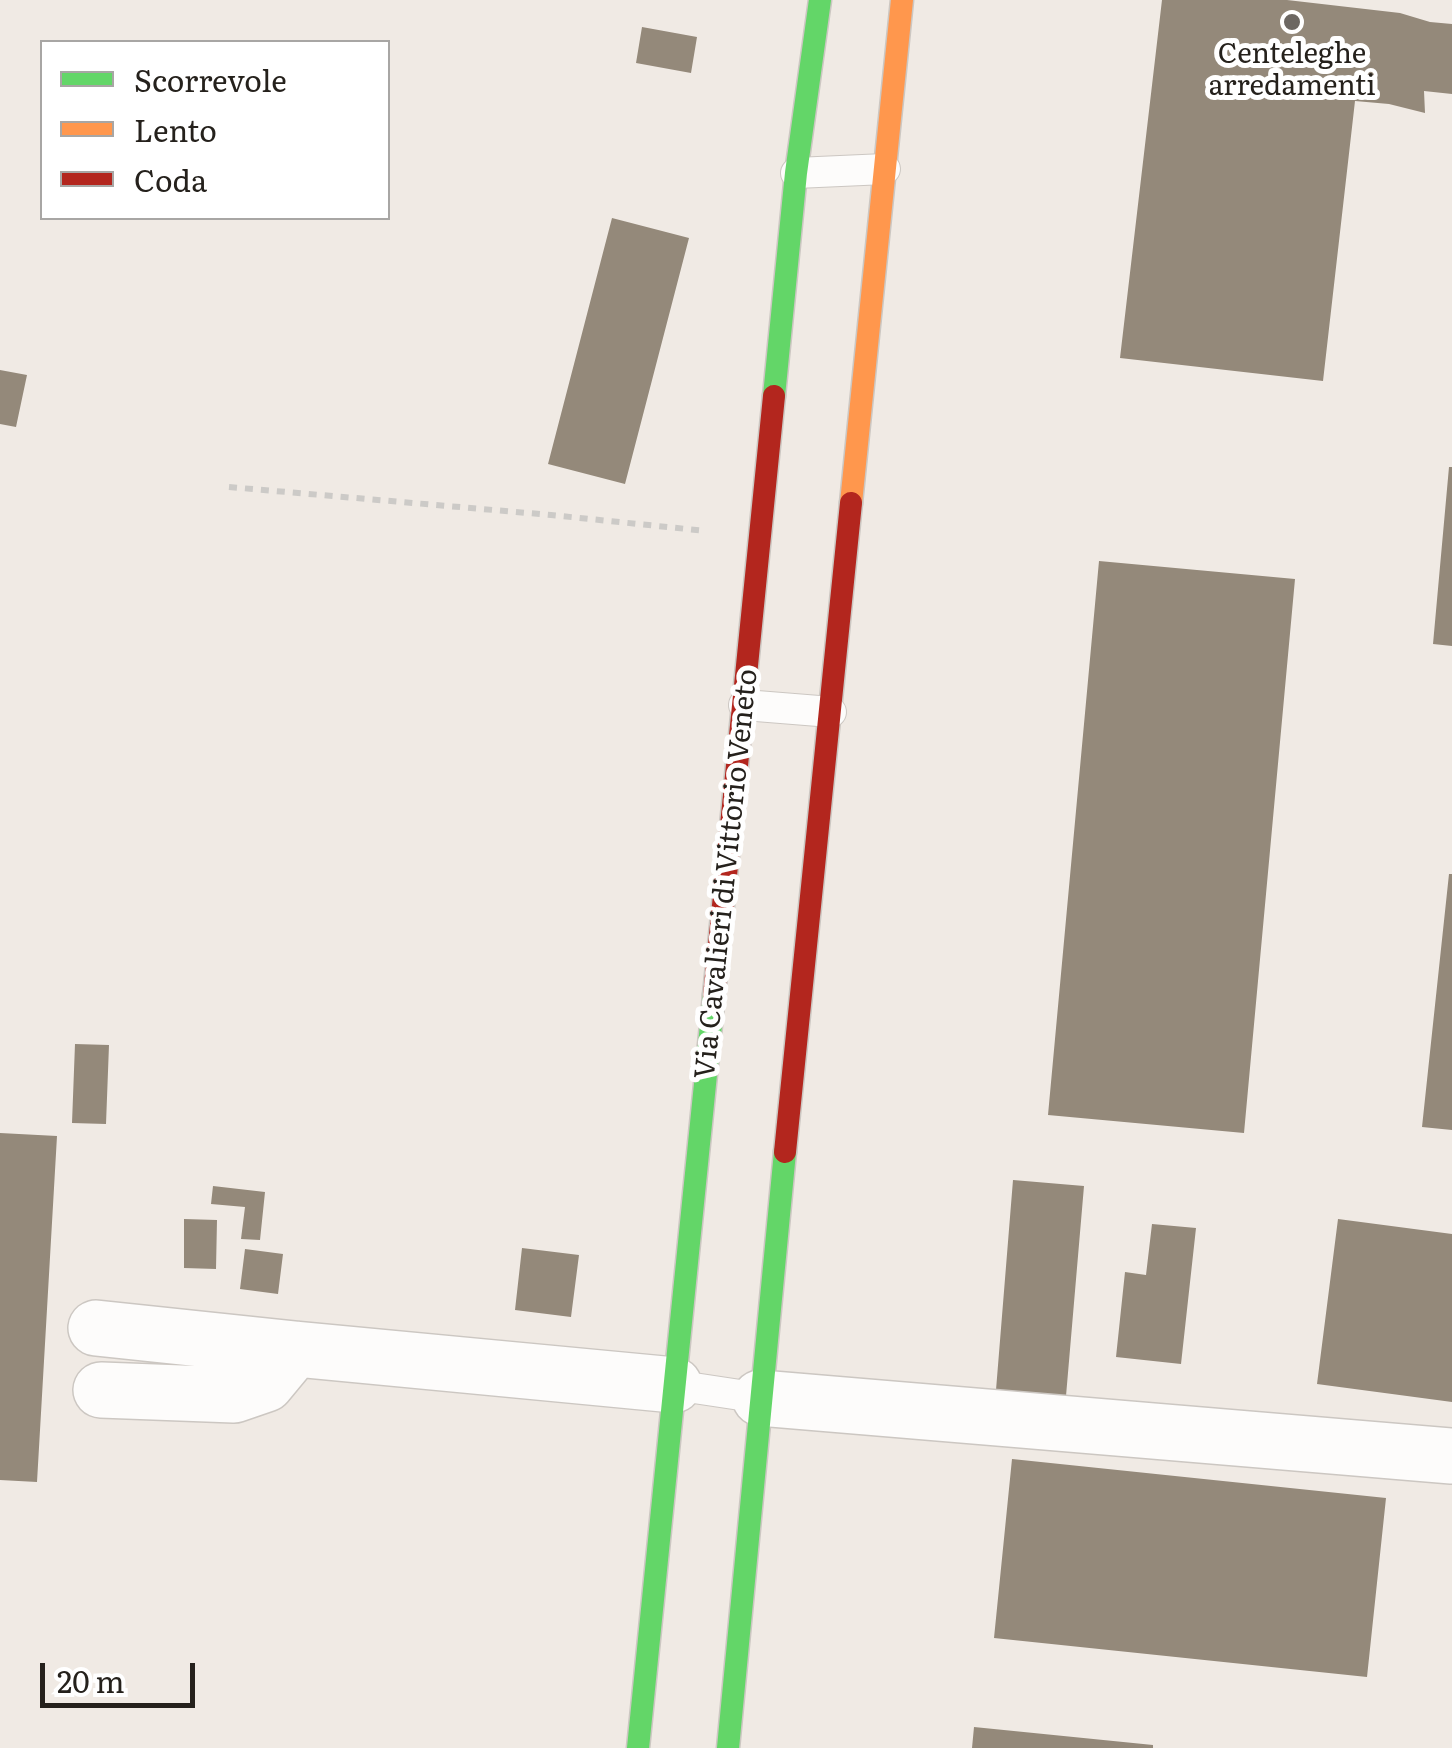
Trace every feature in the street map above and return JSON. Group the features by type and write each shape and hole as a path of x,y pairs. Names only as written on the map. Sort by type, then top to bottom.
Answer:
{"street":[{"name":"Via Cavalieri di Vittorio Veneto","path":"638,1748 796,173 820,0"},
{"path":"728,1748 902,0"},
{"path":"96,1328 674,1385"},
{"path":"100,1390 234,1395 266,1384 295,1349"},
{"path":"760,1398 1452,1456"}],"lane":[{"path":"796,173 885,169"},
{"path":"744,705 831,712"},
{"path":"674,1385 760,1398"}],"path":[{"path":"229,487 760,537"}],"building":[{"path":"1162,0 1287,0 1400,13 1452,24 1452,94 1424,91 1425,113 1355,101 1323,381 1120,358"},
{"path":"642,27 697,37 691,73 636,63"},
{"path":"612,218 689,238 625,484 548,464"},
{"path":"0,370 27,375 16,427 0,424"},
{"path":"1452,467 1452,646 1433,644"},
{"path":"1099,561 1295,579 1244,1133 1048,1115"},
{"path":"1452,874 1452,1130 1422,1127"},
{"path":"75,1044 109,1045 106,1124 72,1123"},
{"path":"0,1133 57,1136 37,1482 0,1480"},
{"path":"1013,1180 1084,1186 1066,1396 996,1390"},
{"path":"213,1186 265,1192 260,1240 241,1239 245,1207 211,1204"},
{"path":"184,1219 217,1220 216,1269 184,1268"},
{"path":"1338,1219 1452,1234 1452,1402 1317,1384"},
{"path":"1152,1224 1196,1228 1181,1364 1116,1357 1125,1272 1146,1275"},
{"path":"522,1248 579,1255 571,1317 515,1310"},
{"path":"245,1249 283,1254 278,1294 240,1289"},
{"path":"1012,1459 1386,1498 1367,1677 994,1638"},
{"path":"974,1727 1153,1745 1153,1748 972,1748"}],"traffic: fast":[{"path":"774,396 796,173 820,0"},
{"path":"638,1748 714,995"},
{"path":"728,1748 785,1152"}],"traffic: slow":[{"path":"851,503 902,0"}],"traffic: jam":[{"path":"714,995 774,396"},
{"path":"785,1152 851,503"}],"place":[{"name":"Centeleghe arredamenti","path":"1292,22"}]}
